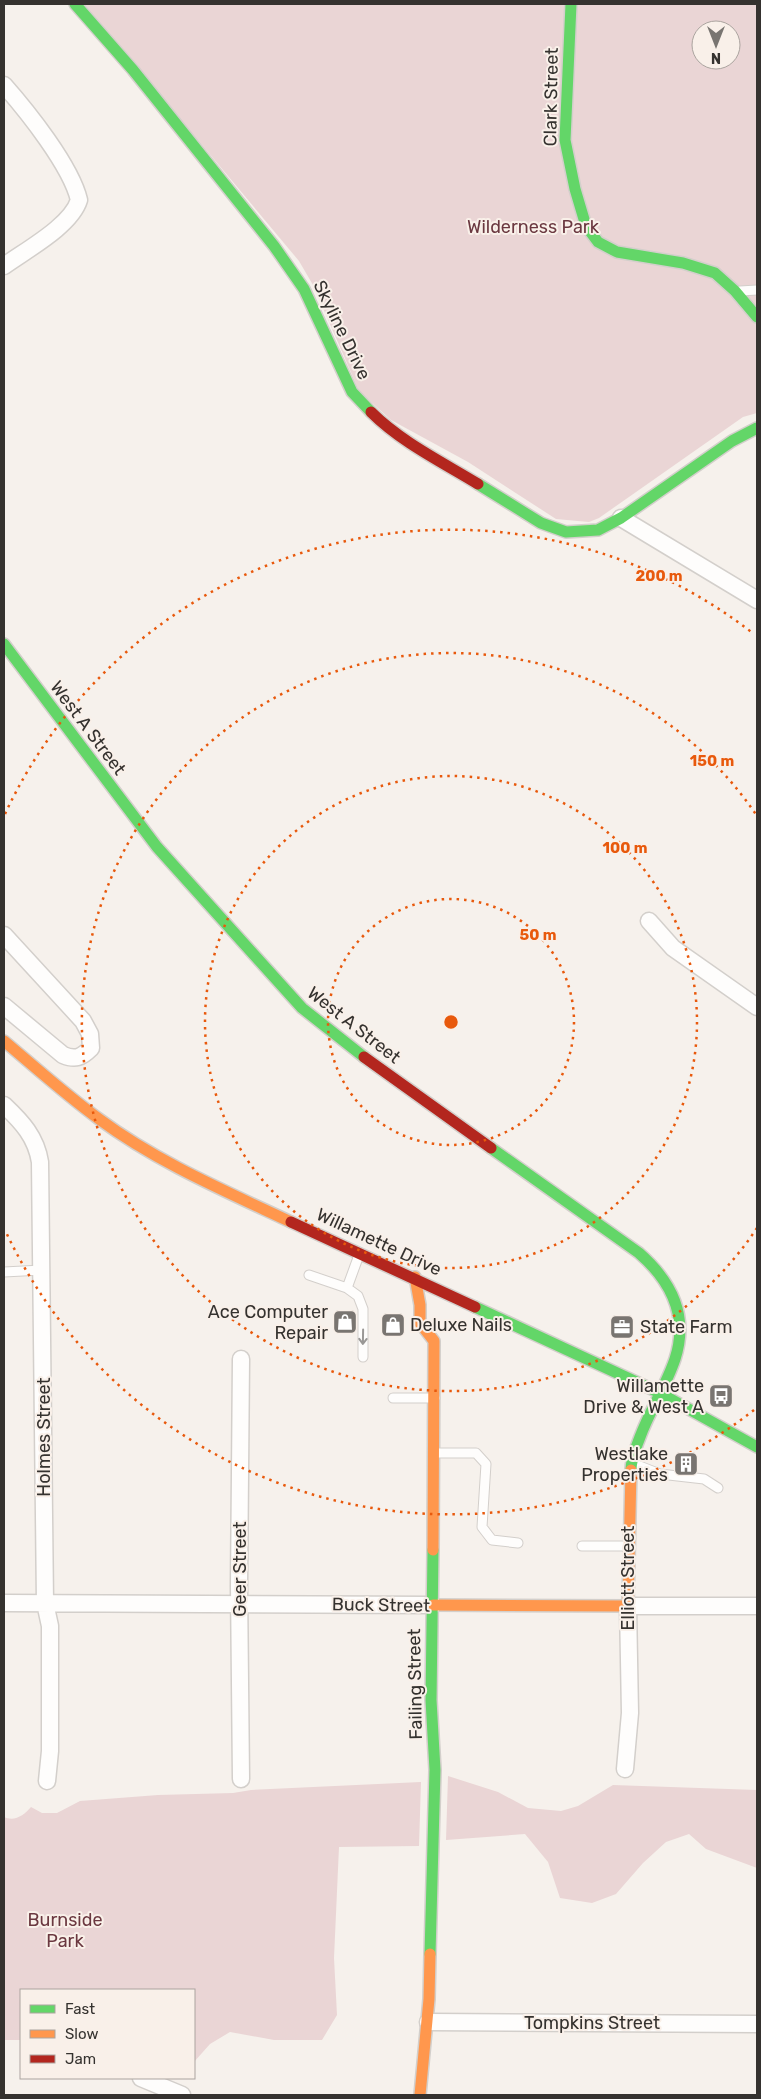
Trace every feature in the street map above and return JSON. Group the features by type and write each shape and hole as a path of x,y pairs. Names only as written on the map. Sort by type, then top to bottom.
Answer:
{"street":[{"name":"Skyline Drive","path":"76,4 133,70 274,246 304,288 352,392 381,422 450,467 541,522 556,529 575,532 592,531 621,518 732,440 757,428"},
{"name":"Clark Street","path":"571,4 566,140 574,189 586,226 598,242 616,252 683,263 714,273 735,291 757,317"},
{"path":"4,85 42,131 63,166 78,194 79,200 77,207 65,221 4,266"},
{"path":"621,518 757,600"},
{"name":"West A Street","path":"4,644 157,847 302,1008 335,1036 612,1233 656,1268 673,1293 679,1328 675,1359 658,1392"},
{"path":"649,921 673,948 757,1007"},
{"path":"4,936 84,1021 90,1034 91,1048 82,1057 72,1058 63,1055 4,1006"},
{"name":"Willamette Drive","path":"4,1041 99,1119 150,1152 214,1186 415,1277 658,1392 692,1409 757,1447"},
{"name":"Holmes Street","path":"4,1106 22,1122 38,1149 40,1162 45,1603 50,1626 50,1751 47,1781"},
{"name":"Failing Street","path":"415,1277 420,1323 434,1341 435,1398 431,1700 435,1770 428,2022 420,2095"},
{"name":"Geer Street","path":"241,1359 239,1604 241,1779"},
{"name":"Elliott Street","path":"625,1769 630,1713 628,1546 631,1463 658,1392"},
{"name":"Buck Street","path":"4,1603 757,1606"},
{"name":"Tompkins Street","path":"428,2022 757,2024"},
{"path":"144,2079 160,2084 182,2095"}],"lane":[{"path":"735,291 757,290"},
{"path":"347,1288 360,1252"},
{"path":"4,1272 42,1270"},
{"path":"309,1275 347,1288 358,1296 363,1309 363,1358"},
{"path":"393,1398 435,1398"},
{"path":"434,1453 476,1453 486,1464 482,1527 492,1540 518,1543"},
{"path":"631,1463 660,1474 704,1478 718,1488"},
{"path":"582,1546 628,1546"}],"green space":[{"name":"Wilderness Park","path":"84,4 757,4 757,413 743,417 599,518 589,522 556,519 468,462 391,420 359,391 313,285 299,261"},
{"path":"448,1776 498,1792 528,1808 561,1811 578,1806 613,1785 757,1790 757,1868 706,1849 689,1834 666,1842 643,1863 616,1894 592,1903 560,1898 548,1862 525,1834 446,1840"},
{"name":"Burnside Park","path":"421,1782 419,1846 339,1847 334,1958 337,2015 322,2040 274,2040 230,2032 210,2044 195,2061 195,1989 20,1989 20,2040 4,2040 4,1817 12,1819 19,1817 31,1807 42,1813 57,1813 80,1801 158,1795 233,1793 251,1790"}],"traffic: fast":[{"path":"75,4 133,70 274,246 304,289 352,392 371,412"},
{"path":"571,4 565,140 575,189 586,226 598,242 617,252 683,263 715,273 735,291 757,317"},
{"path":"478,484 541,523 566,532 598,530 621,518 732,441 757,428"},
{"path":"4,644 157,847 302,1008 364,1057"},
{"path":"491,1148 639,1253 660,1275 674,1300 680,1328 675,1359 640,1437 631,1470"},
{"path":"475,1307 658,1392 757,1447"},
{"path":"430,1954 435,1770 431,1700 433,1550"}],"traffic: slow":[{"path":"4,1041 99,1119 144,1149 192,1175 291,1222"},
{"path":"415,1277 420,1305 420,1323 434,1341 433,1550"},
{"path":"433,1605 628,1606 631,1470"},
{"path":"420,2095 429,1999 430,1954"}],"traffic: jam":[{"path":"371,412 395,433 478,484"},
{"path":"364,1057 491,1148"},
{"path":"291,1222 475,1307"}],"place":[{"name":"Ace Computer Repair","path":"345,1322"},
{"name":"Deluxe Nails","path":"393,1325"},
{"name":"State Farm","path":"622,1327"},
{"name":"Willamette Drive & West A","path":"721,1396"},
{"name":"Westlake Properties","path":"686,1464"}]}
